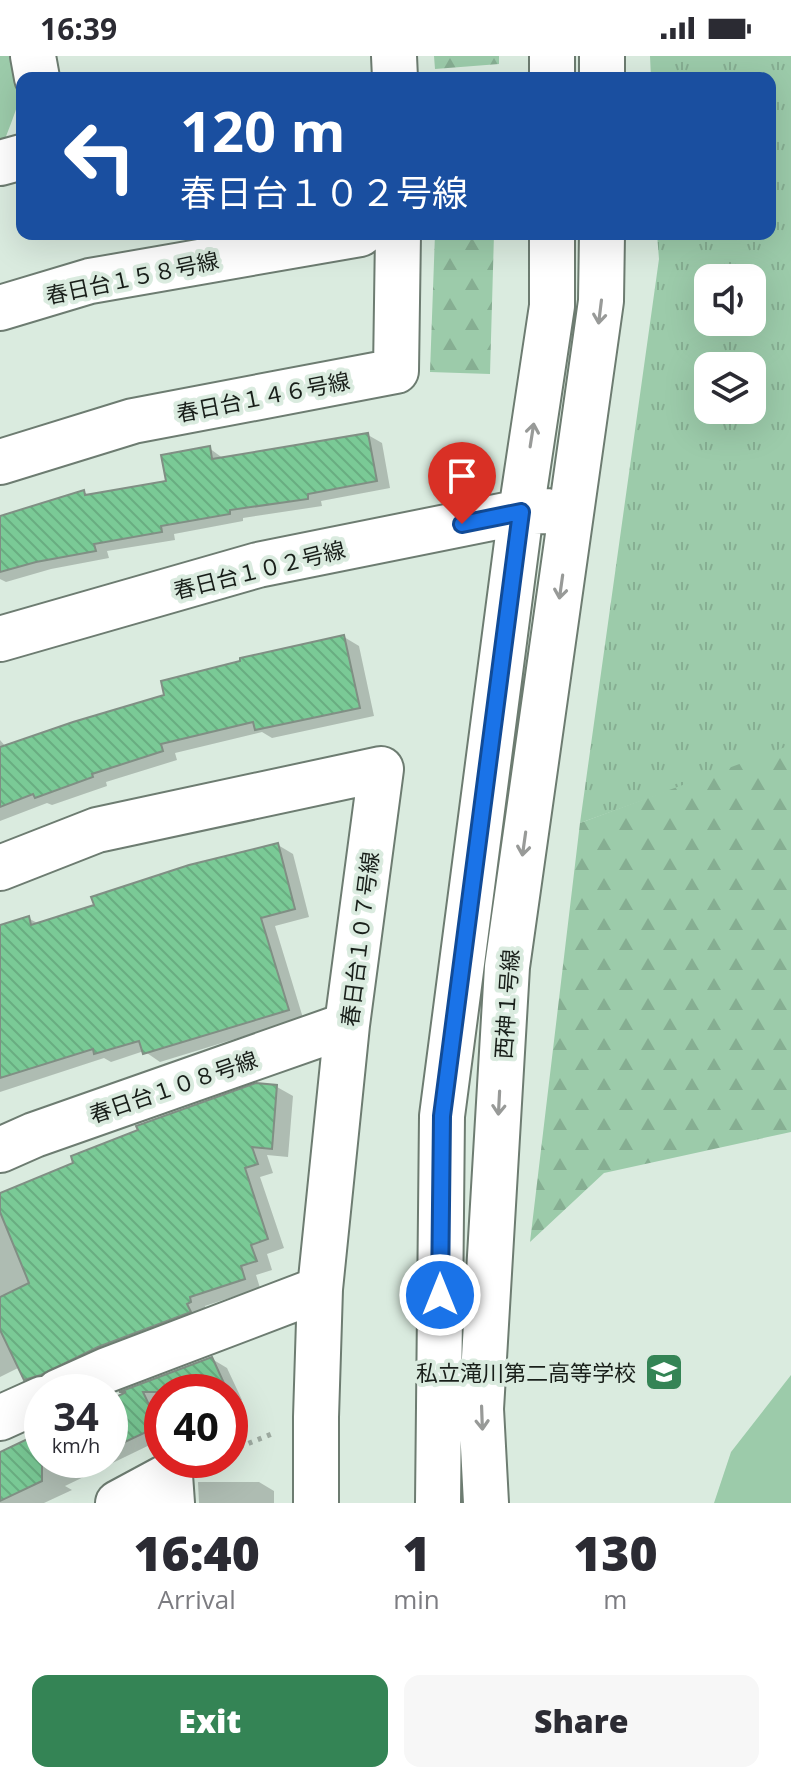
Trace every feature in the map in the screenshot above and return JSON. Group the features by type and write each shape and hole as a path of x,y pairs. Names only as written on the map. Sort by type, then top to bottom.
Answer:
{"street":[{"name":"春日台１５８号線","path":"0,308 90,281 326,240"},
{"name":"春日台１４６号線","path":"0,462 133,421 396,371 398,240"},
{"name":"西神１号線","path":"438,1503 442,1116 521,512 552,306 552,240"},
{"name":"西神１号線","path":"486,1503 481,1409 507,967 601,301 602,240"},
{"name":"春日台１０２号線","path":"0,639 258,565 521,512 572,509"},
{"name":"春日台１０７号線","path":"0,868 97,830 381,769 347,1025 320,1289 316,1503"},
{"name":"春日台１０８号線","path":"0,1150 34,1135 347,1025"},
{"path":"98,1374 320,1289"},
{"path":"0,1418 24,1407"},
{"path":"118,1503 171,1489"}],"green space":[{"path":"0,56 18,56 20,72 16,72 16,109 4,142 0,143"},
{"path":"434,56 499,56 499,64 435,69"},
{"path":"650,56 791,56 791,747 580,823 659,259 657,240 776,240 776,72 651,72"},
{"path":"435,240 494,240 490,374 430,372"},
{"path":"791,747 791,1132 604,1173 530,1242 580,823"},
{"path":"791,1375 791,1503 714,1503 731,1452"}],"building":[{"path":"368,433 377,481 308,494 308,499 230,510 230,514 161,526 162,532 94,544 96,551 0,572 0,516 84,490 85,495 166,481 161,455 210,446 212,459"},
{"path":"344,635 360,708 255,730 253,722 161,744 163,751 92,774 93,777 35,798 33,794 0,807 0,747 164,695 161,681 240,661 240,658"},
{"path":"278,843 295,909 261,918 289,1010 143,1054 139,1041 94,1054 93,1049 0,1078 0,925 29,916 31,925 94,905 91,897 189,865"},
{"path":"256,1083 277,1085 272,1149 252,1147 258,1164 245,1168 268,1239 251,1245 257,1261 241,1266 245,1279 190,1297 191,1302 187,1304 191,1312 98,1347 43,1374 24,1374 24,1380 0,1330 0,1297 29,1283 0,1212 0,1193 73,1163 71,1156 138,1130 136,1126"},
{"path":"212,1357 220,1374 167,1374"},
{"path":"144,1383 144,1433 128,1441 128,1389"},
{"path":"24,1441 24,1478 42,1478 42,1481 0,1501 0,1452"}],"place":[{"name":"私立滝川第二高等学校","path":"664,1372"}],"route":[{"path":"440,1295 442,1116 521,512 462,524"}]}
